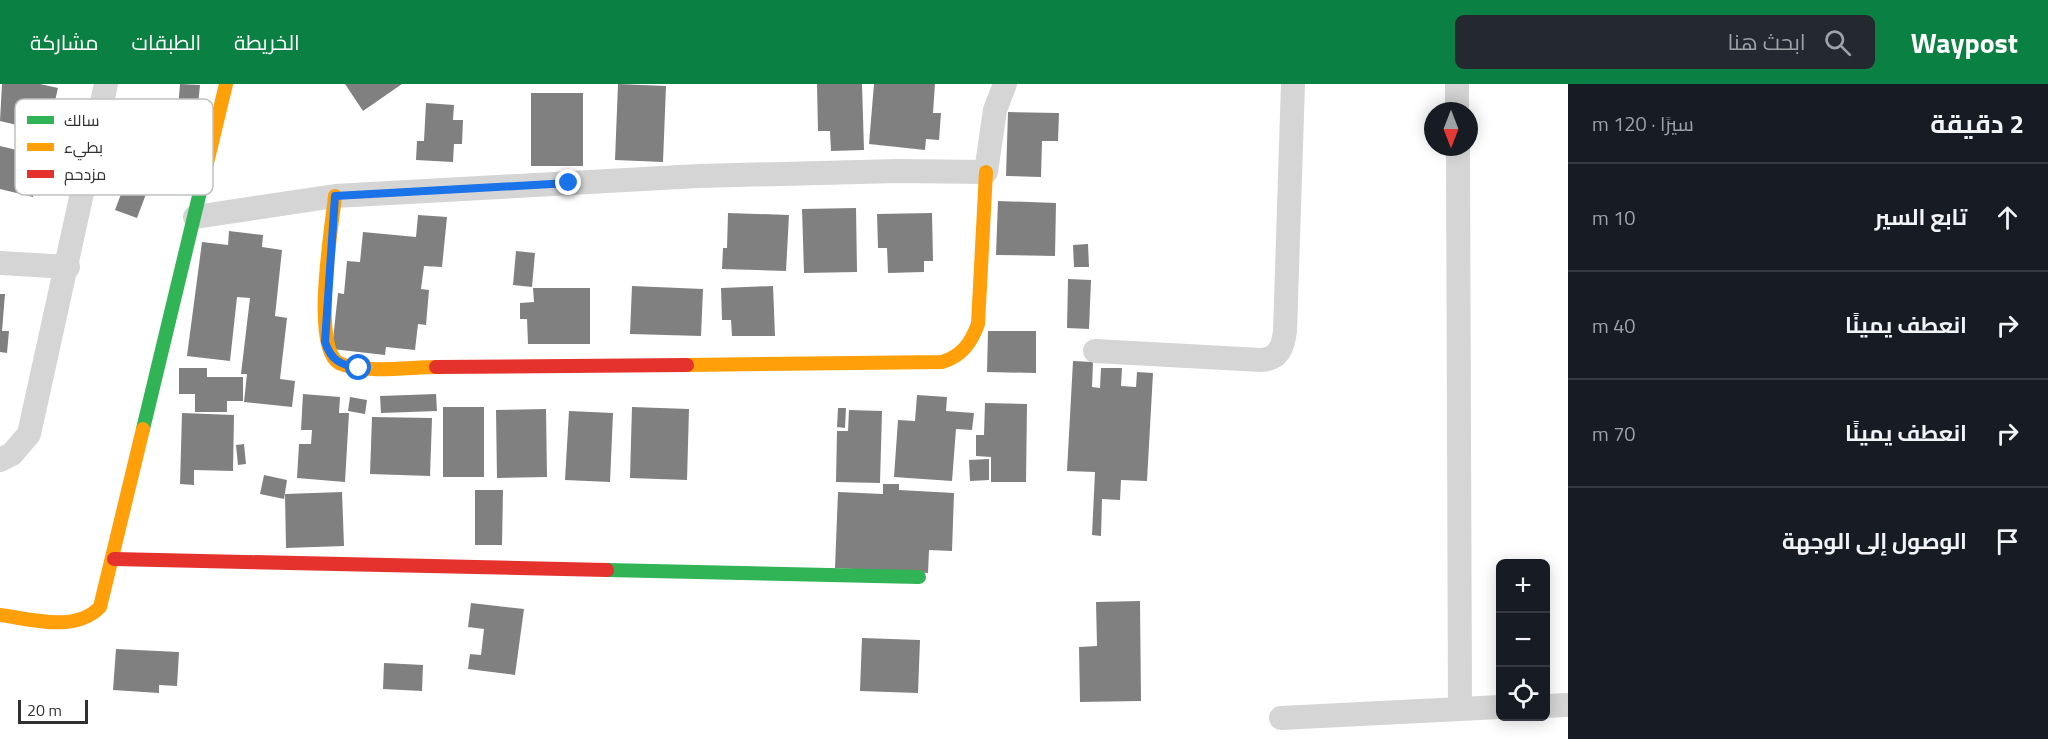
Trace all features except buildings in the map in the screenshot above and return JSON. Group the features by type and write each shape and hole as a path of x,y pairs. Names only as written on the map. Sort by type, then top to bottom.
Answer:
{"street":[{"path":"103,99 106,84"},
{"path":"213,140 226,84"},
{"path":"335,196 324,328 328,353 341,365 359,368 942,362 951,360 966,350 972,342 978,324 986,172 995,110 1005,84"},
{"path":"1095,351 1261,360 1274,357 1281,350 1285,331 1293,84"},
{"path":"1456,84 1457,102"},
{"path":"1458,156 1460,708"},
{"path":"195,217 335,196 698,176 898,171 986,172"},
{"path":"0,460 12,454 29,434 83,195"},
{"path":"0,615 71,622 90,618 100,607 114,559 200,195"},
{"path":"0,263 68,267"},
{"path":"114,559 919,577"},
{"path":"1550,706 1568,705"},
{"path":"1281,718 1496,707"}],"traffic: fast":[{"path":"143,429 199,195"},
{"path":"607,570 919,577"}],"traffic: slow":[{"path":"213,138 226,84"},
{"path":"687,365 942,362 955,356 969,343 978,324 986,172"},
{"path":"335,196 325,285 326,335 331,353 339,363 360,368 436,367"},
{"path":"0,615 39,621 66,622 90,615 100,607 143,429"}],"traffic: jam":[{"path":"436,367 687,365"},
{"path":"114,559 607,570"}],"route":[{"path":"359,368 341,365 328,353 325,342 324,328 335,196 569,183"}]}
